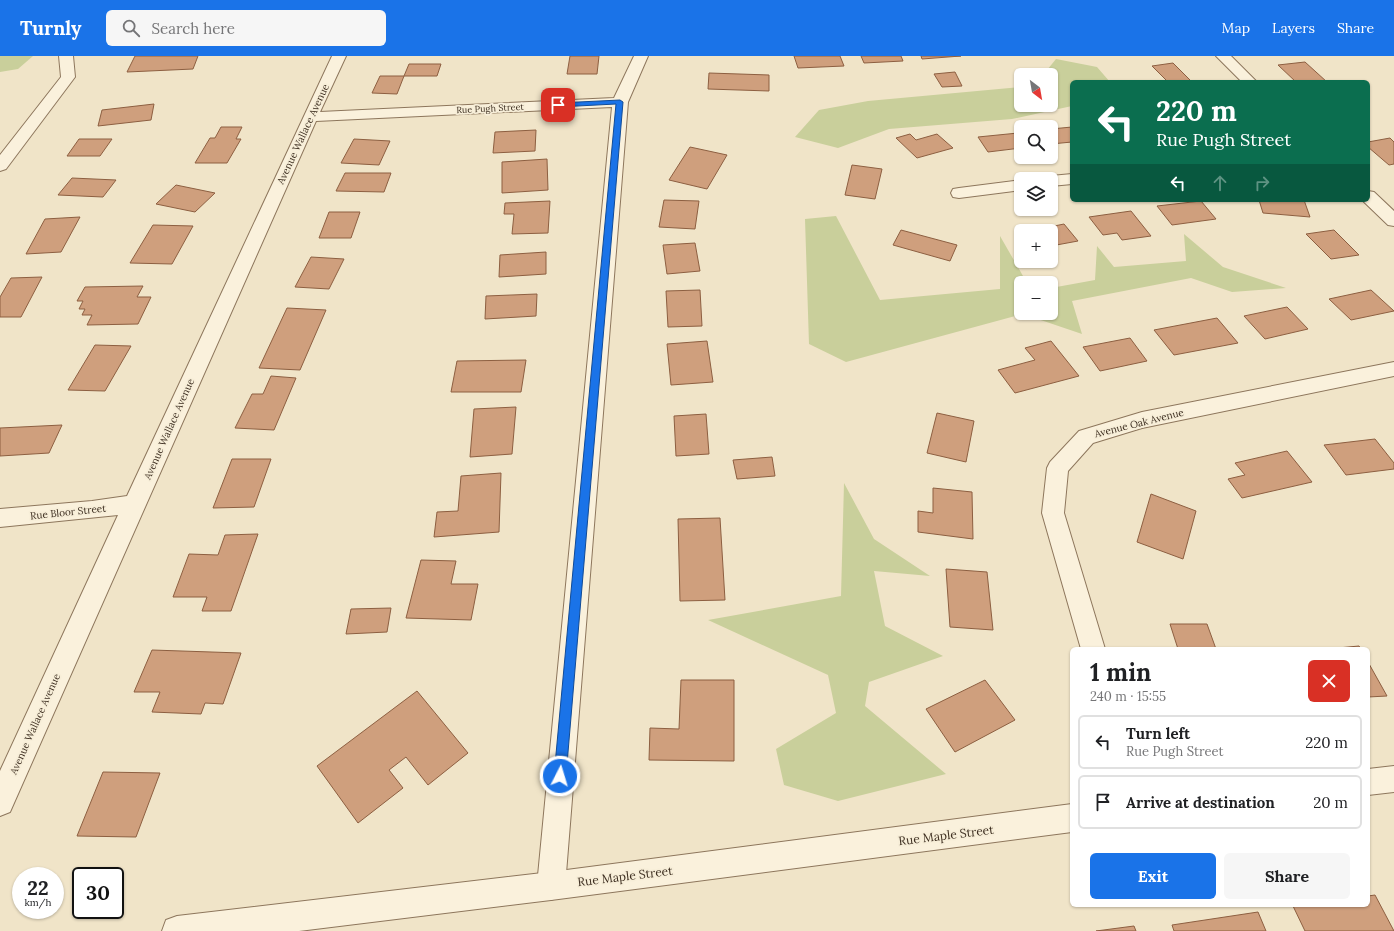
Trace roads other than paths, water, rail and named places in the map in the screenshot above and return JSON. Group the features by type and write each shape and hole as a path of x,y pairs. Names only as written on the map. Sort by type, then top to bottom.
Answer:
{"street":[{"path":"0,166 68,77 66,56"},
{"name":"Avenue Wallace Avenue","path":"0,802 339,56"},
{"path":"551,886 620,102 641,56"},
{"path":"1223,56 1248,80"},
{"name":"Rue Pugh Street","path":"310,117 620,102"},
{"path":"1058,180 1070,179"},
{"path":"959,193 1014,186"},
{"path":"1370,198 1394,221"},
{"name":"Avenue Oak Avenue","path":"1092,647 1053,513 1058,468 1086,436 1142,420 1394,369"},
{"name":"Rue Bloor Street","path":"0,518 92,510 135,504"},
{"path":"1370,782 1394,779"},
{"name":"Rue Maple Street","path":"177,931 551,886 1070,818"}]}
